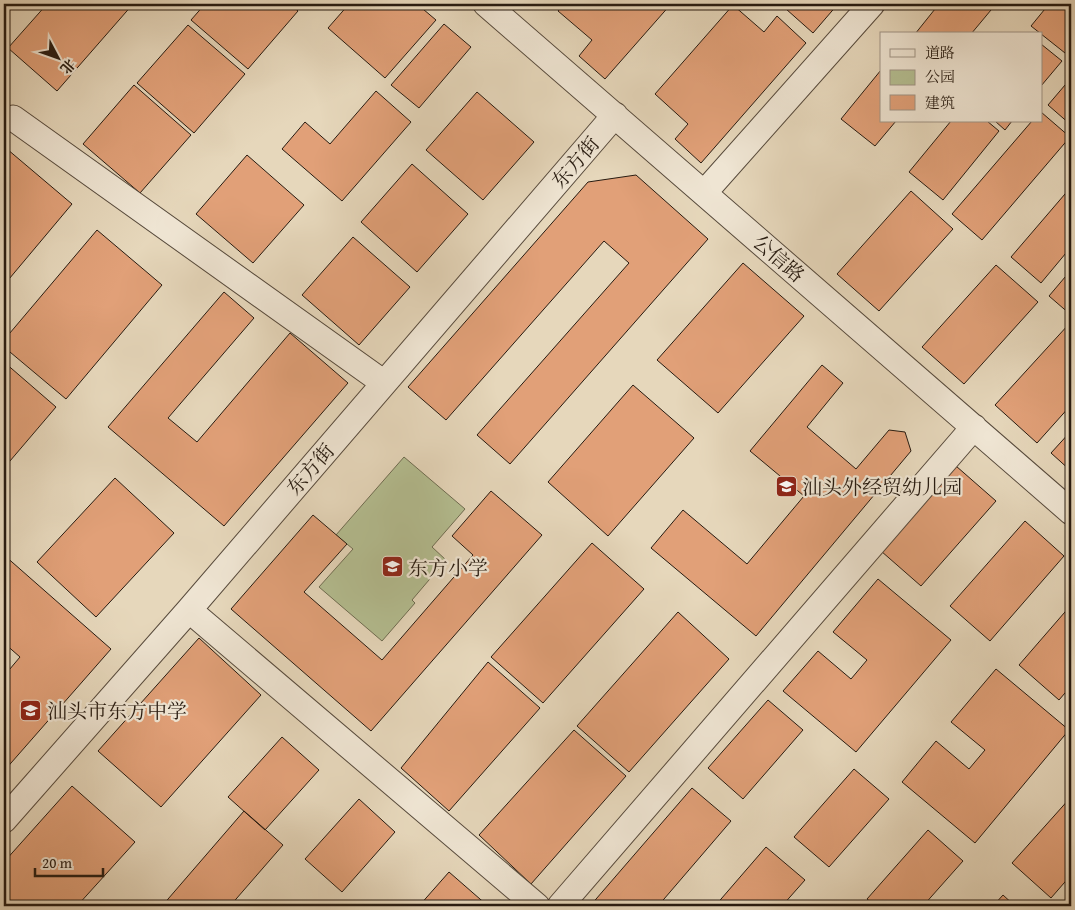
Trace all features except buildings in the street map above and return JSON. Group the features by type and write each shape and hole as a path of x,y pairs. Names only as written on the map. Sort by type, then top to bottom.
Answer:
{"street":[{"name":"公信路","path":"486,4 1071,512"},
{"path":"704,193 872,4"},
{"name":"东方街","path":"4,820 189,610 615,115"},
{"path":"7,119 384,383"},
{"path":"560,906 974,427"},
{"path":"189,610 537,906"}],"green space":[{"path":"404,457 465,509 432,547 446,560 412,600 415,603 382,641 319,587 353,549 336,535"}],"place":[{"name":"汕头外经贸幼儿园","path":"786,486"},
{"name":"东方小学","path":"392,567"},
{"name":"汕头市东方中学","path":"31,710"}]}
